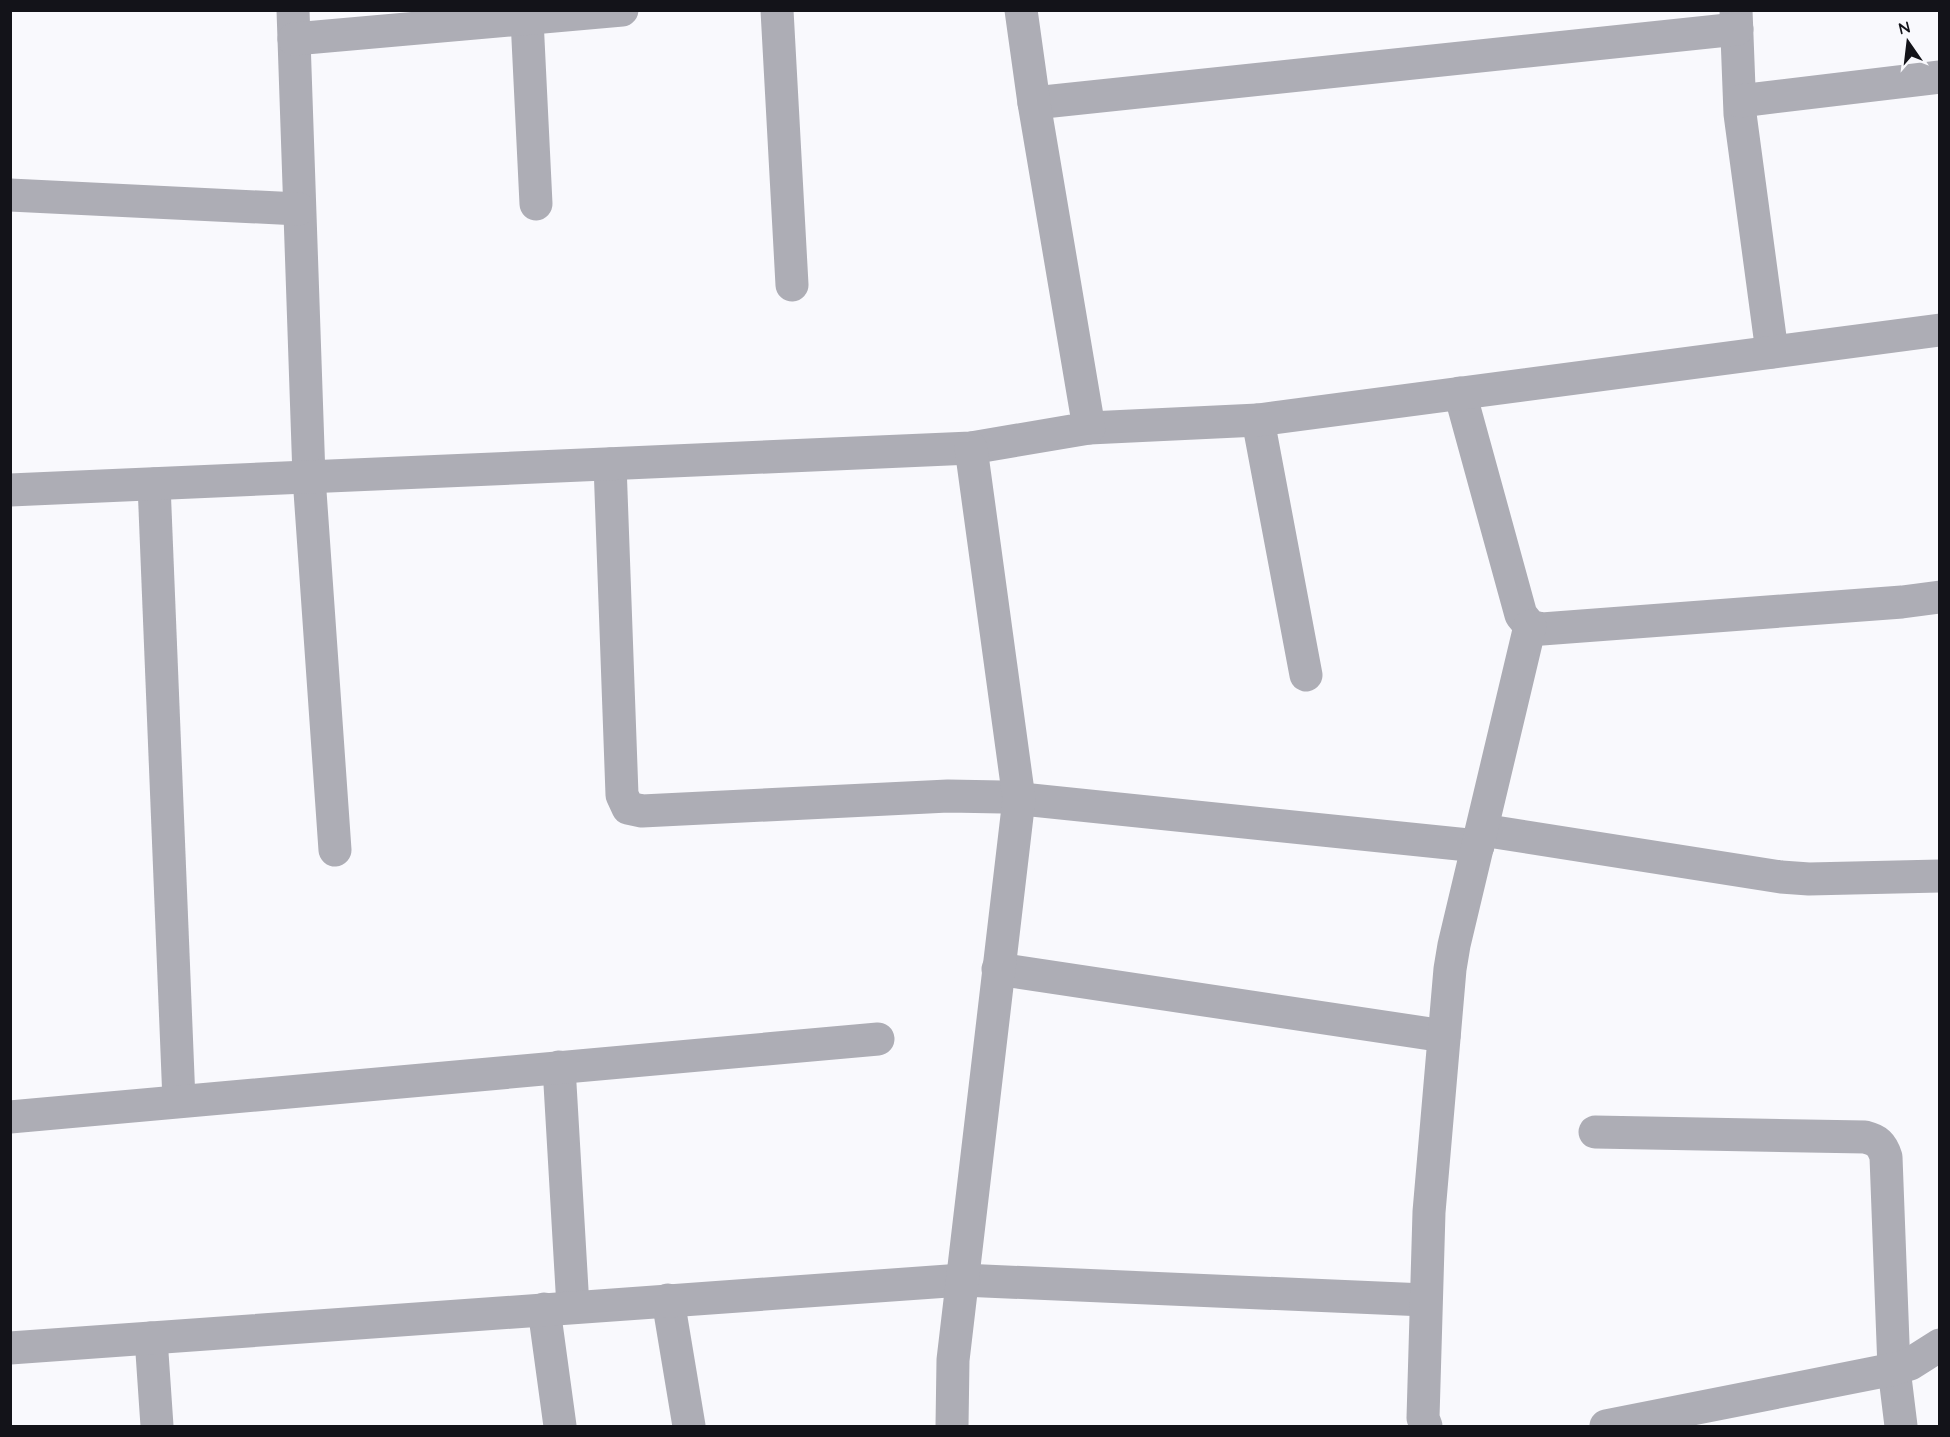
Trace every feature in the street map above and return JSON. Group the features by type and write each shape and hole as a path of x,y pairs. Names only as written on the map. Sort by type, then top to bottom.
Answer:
{"street":[{"path":"335,850 309,477 293,25 527,19 622,10"},
{"path":"777,10 792,285"},
{"path":"1021,10 1077,430"},
{"path":"527,19 536,204"},
{"path":"1034,103 1737,20 1740,114 1772,352"},
{"path":"1740,101 1940,77"},
{"path":"10,195 299,209"},
{"path":"10,490 971,448 1077,430 1258,420 1940,330"},
{"path":"1460,393 1521,615 1530,626 1542,629 1902,602 1940,597"},
{"path":"1258,420 1306,675"},
{"path":"952,1426 952,1371 947,1281 998,969 1010,798 971,448"},
{"path":"610,464 622,795 628,808 642,811 948,796 1010,798 1480,838 1781,877 1809,879 1940,876"},
{"path":"154,484 179,1101"},
{"path":"1426,1426 1423,1418 1429,1212 1454,945 1530,626"},
{"path":"998,969 1444,1036"},
{"path":"10,1117 878,1039"},
{"path":"559,1067 560,1426"},
{"path":"1595,1132 1865,1137 1876,1140 1883,1147 1886,1157 1894,1370 1901,1426"},
{"path":"10,1348 947,1281 1425,1300"},
{"path":"668,1300 689,1426"},
{"path":"151,1338 157,1426"},
{"path":"1606,1426 1894,1370 1910,1364 1940,1346"}]}
